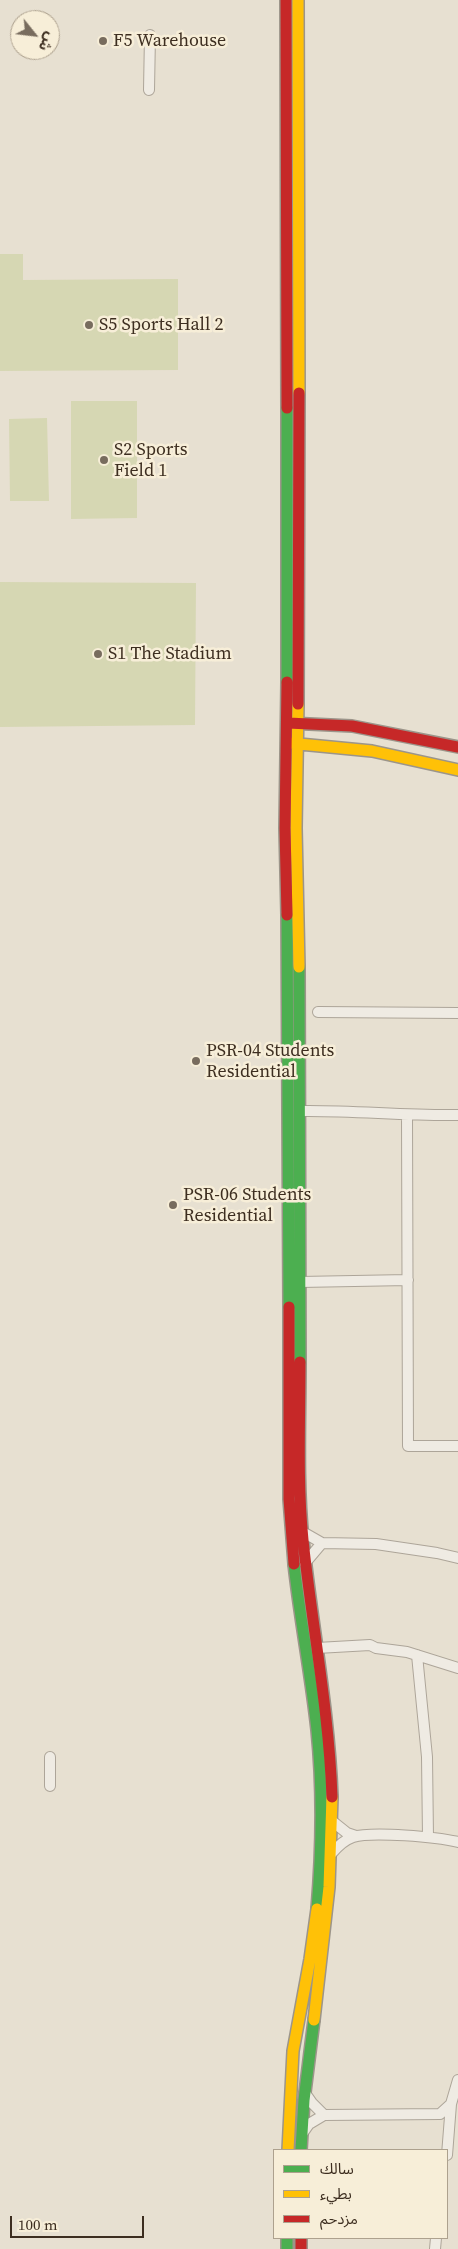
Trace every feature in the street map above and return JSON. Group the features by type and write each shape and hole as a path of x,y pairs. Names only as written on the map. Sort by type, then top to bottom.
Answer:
{"main road":[{"path":"286,0 292,723 288,1499 291,1547 318,1737 321,1806 317,1912 295,2040 288,2099 288,2149"},
{"path":"292,723 298,0"},
{"path":"292,723 376,730 458,747"},
{"path":"292,743 372,751 458,770"},
{"path":"292,743 296,828 300,1111 301,1531 329,1736 332,1821 328,1914 305,2093 301,2149"}],"street":[{"path":"149,90 150,35"},
{"path":"318,1012 458,1013"},
{"path":"300,1111 343,1110 408,1116 458,1116"},
{"path":"408,1116 408,1446 458,1446"},
{"path":"300,1282 408,1280"},
{"path":"301,1531 322,1543 385,1545 428,1551 458,1558"},
{"path":"305,1563 322,1543"},
{"path":"317,1648 370,1645 376,1648 417,1655 458,1668"},
{"path":"417,1655 427,1757 428,1838"},
{"path":"50,1757 50,1786"},
{"path":"332,1821 348,1833 356,1836 428,1838 458,1842"},
{"path":"332,1853 339,1844 356,1836"},
{"path":"447,2149 451,2104 458,2080"},
{"path":"305,2093 324,2115"},
{"path":"302,2136 309,2124 324,2115 431,2115 440,2114 451,2104"}],"green space":[{"name":"S5 Sports Hall 2","path":"0,254 23,254 23,280 178,279 178,370 0,371"},
{"name":"S2 Sports Field 1","path":"71,401 137,401 137,518 71,519"},
{"path":"47,418 49,501 10,501 9,419"},
{"name":"S1 The Stadium","path":"0,582 196,583 195,725 0,727"}],"traffic: fast":[{"path":"287,408 287,682"},
{"path":"287,915 289,1307"},
{"path":"299,967 300,1362"},
{"path":"294,1564 315,1709 319,1752 321,1819 317,1909"},
{"path":"301,2149 304,2100 314,2020"},
{"path":"287,2239 287,2249"}],"traffic: slow":[{"path":"298,0 299,393"},
{"path":"298,704 296,828 299,967"},
{"path":"289,743 372,751 458,770"},
{"path":"314,2020 329,1887 332,1797"},
{"path":"288,2149 293,2051 317,1909"}],"traffic: jam":[{"path":"286,0 287,408"},
{"path":"298,704 299,393"},
{"path":"287,682 285,828 287,915"},
{"path":"288,723 352,726 458,747"},
{"path":"289,1307 289,1499 294,1564"},
{"path":"300,1362 299,1473 301,1518 320,1668 332,1797"},
{"path":"301,2239 301,2249"}],"place":[{"name":"F5 Warehouse","path":"103,41"},
{"name":"S5 Sports Hall 2","path":"89,325"},
{"name":"S2 Sports Field 1","path":"104,460"},
{"name":"S1 The Stadium","path":"98,654"},
{"name":"PSR-04 Students Residential","path":"196,1061"},
{"name":"PSR-06 Students Residential","path":"173,1205"}]}
